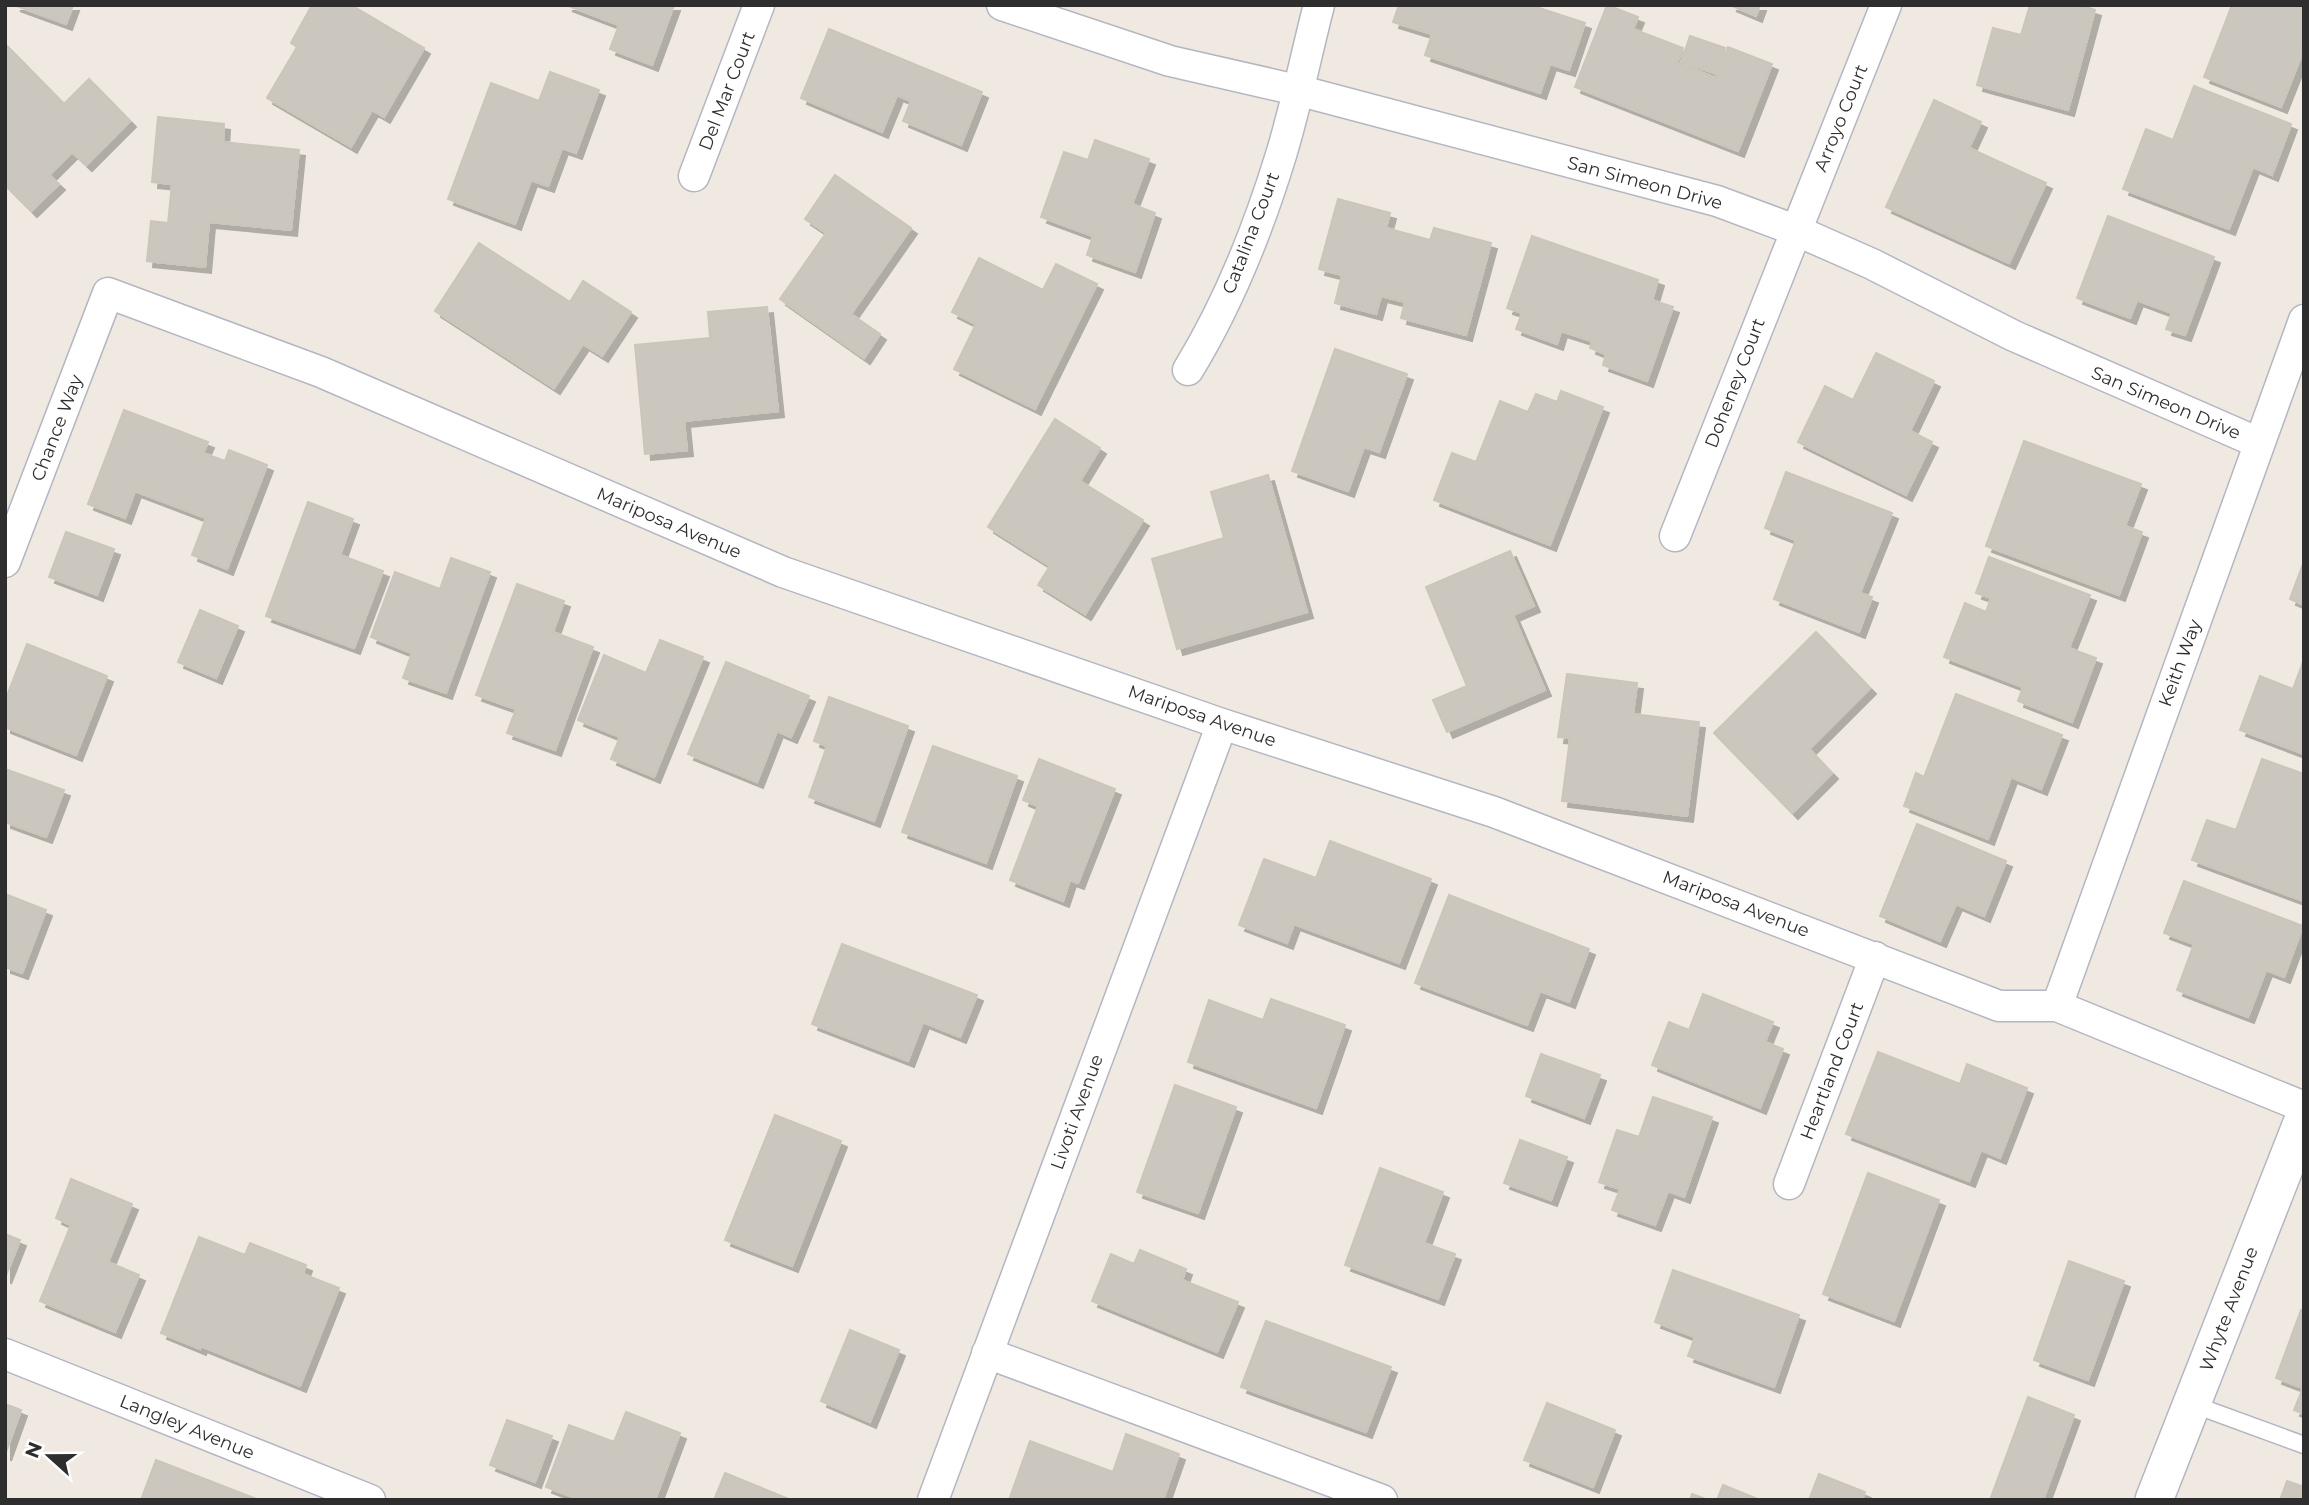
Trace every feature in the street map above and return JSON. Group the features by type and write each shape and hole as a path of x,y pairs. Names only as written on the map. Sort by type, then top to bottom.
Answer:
{"street":[{"name":"Del Mar Court","path":"694,176 759,5"},
{"name":"San Simeon Drive","path":"1002,5 1170,61 1297,90 1717,201 1795,230 1872,264 2014,336 2259,443"},
{"name":"Catalina Court","path":"1188,370 1212,331 1254,235 1282,153 1319,5"},
{"name":"Arroyo Court","path":"1795,230 1886,5"},
{"name":"Doheney Court","path":"1675,536 1795,230"},
{"name":"Chance Way","path":"5,562 108,293"},
{"name":"Mariposa Avenue","path":"108,293 321,372 783,572 1222,724 1494,812 1999,1006 2057,1006 2304,1107"},
{"name":"Keith Way","path":"2057,1006 2304,320"},
{"name":"Livoti Avenue","path":"933,1500 1222,724"},
{"name":"Heartland Court","path":"1789,1184 1875,957"},
{"name":"Whyte Avenue","path":"2154,1500 2304,1118"},
{"path":"987,1353 1382,1500"},
{"name":"Langley Avenue","path":"5,1354 370,1500"}],"lane":[{"path":"2192,1404 2304,1445"}],"building":[{"path":"14,5 73,5 66,24"},
{"path":"312,5 351,5 424,48 384,117 372,110 351,147 267,98 297,47 291,43"},
{"path":"566,5 674,5 652,65 610,49 619,25"},
{"path":"1399,5 1530,5 1585,23 1569,70 1550,64 1540,93 1425,55 1432,34 1393,22"},
{"path":"1607,5 1638,17 1633,29 1683,48 1677,63 1716,78 1728,47 1772,64 1738,151 1575,87"},
{"path":"1730,5 1760,5 1756,16"},
{"path":"2030,5 2080,5 2095,10 2068,110 1977,85 1993,28 2021,35"},
{"path":"2232,5 2304,5 2304,49 2281,107 2204,77"},
{"path":"829,29 982,92 961,145 903,121 911,101 897,95 882,132 801,98"},
{"path":"1690,36 1725,48 1717,74 1681,62"},
{"path":"5,44 64,104 89,79 130,121 86,165 72,152 49,175 59,184 31,211 5,185"},
{"path":"550,72 599,90 576,153 562,148 548,186 531,180 515,224 448,199 491,83 539,101"},
{"path":"2194,86 2291,124 2272,175 2253,167 2229,229 2123,189 2146,129 2173,140"},
{"path":"1934,100 1981,122 1969,148 2046,183 2009,263 1886,207"},
{"path":"158,117 224,124 223,142 299,150 291,230 209,222 205,267 147,261 151,221 168,223 172,184 152,182"},
{"path":"1095,140 1149,159 1132,204 1155,213 1135,272 1087,255 1093,236 1041,217 1064,152 1088,160"},
{"path":"835,175 911,228 851,314 880,334 864,358 780,299 826,233 805,219"},
{"path":"1338,199 1390,213 1386,228 1430,240 1434,228 1491,243 1466,335 1401,318 1405,302 1381,296 1376,314 1335,303 1342,275 1319,269"},
{"path":"2108,216 2214,257 2185,335 2166,329 2172,313 2137,300 2130,318 2077,298"},
{"path":"1532,236 1658,280 1652,300 1673,307 1647,381 1603,365 1606,354 1590,348 1592,341 1561,331 1557,344 1516,329 1522,313 1507,308"},
{"path":"479,243 570,302 583,281 631,312 602,356 583,344 554,388 435,311"},
{"path":"979,258 1043,290 1056,264 1097,284 1035,409 954,369 976,324 952,312"},
{"path":"767,307 778,411 684,421 687,450 645,454 635,345 710,338 708,312"},
{"path":"1335,349 1407,374 1379,452 1364,447 1348,491 1292,471"},
{"path":"1876,353 1934,381 1910,431 1932,442 1906,495 1798,442 1825,386 1853,400"},
{"path":"1561,391 1603,407 1550,545 1434,500 1452,453 1476,462 1500,401 1528,412 1536,394 1557,402"},
{"path":"124,410 208,442 203,453 225,461 229,450 267,465 227,569 192,555 206,518 135,491 125,518 88,504"},
{"path":"1055,419 1100,448 1080,481 1143,520 1085,614 1038,585 1050,566 988,527"},
{"path":"2024,441 2141,484 2125,526 2142,532 2119,595 1986,546"},
{"path":"1786,472 1892,513 1860,593 1872,597 1859,632 1774,599 1796,540 1765,528"},
{"path":"1268,475 1307,612 1177,649 1152,559 1224,538 1211,492"},
{"path":"308,502 353,519 340,555 383,571 354,648 266,616"},
{"path":"66,532 114,549 97,595 49,577"},
{"path":"1510,551 1534,606 1513,615 1545,690 1447,732 1433,700 1467,686 1426,587"},
{"path":"1989,557 2090,595 2069,648 2096,658 2072,722 2018,701 2023,687 1944,657 1965,603 1986,612 1991,598 1976,593"},
{"path":"451,558 490,572 446,693 403,678 412,653 371,637 395,572 440,589"},
{"path":"2304,561 2304,605 2290,599"},
{"path":"517,584 564,601 553,632 593,647 555,750 507,733 516,709 476,695"},
{"path":"200,610 238,626 216,678 178,662"},
{"path":"1816,632 1870,688 1809,749 1832,773 1792,813 1714,733"},
{"path":"660,640 703,657 654,777 611,759 620,737 578,720 604,655 646,673"},
{"path":"27,644 107,676 76,755 5,727 5,701"},
{"path":"2304,659 2304,754 2240,730 2260,676 2293,689"},
{"path":"726,662 809,696 791,737 777,731 757,782 688,754"},
{"path":"1567,674 1637,683 1633,714 1699,722 1687,816 1562,801 1570,738 1558,737"},
{"path":"1956,694 2062,735 2041,789 2011,777 1988,839 1904,806 1916,773 1924,777"},
{"path":"829,697 908,726 874,821 809,797 827,746 814,741"},
{"path":"933,746 1017,776 986,863 902,832"},
{"path":"1039,759 1115,789 1078,883 1070,880 1063,901 1010,880 1038,806 1023,800"},
{"path":"2262,759 2304,774 2304,901 2192,860 2207,820 2236,830"},
{"path":"5,769 64,790 46,837 5,822"},
{"path":"1917,824 2006,861 1984,916 1956,904 1940,941 1880,916"},
{"path":"1330,841 1431,879 1399,963 1294,924 1287,943 1239,925 1264,859 1316,878"},
{"path":"2184,881 2303,926 2284,977 2266,970 2248,1017 2177,990 2194,944 2164,933"},
{"path":"5,894 46,910 22,973 5,967"},
{"path":"1449,895 1589,949 1569,1002 1540,991 1527,1025 1415,983"},
{"path":"842,944 977,995 960,1037 923,1022 908,1061 812,1024"},
{"path":"1703,994 1773,1022 1765,1042 1783,1049 1760,1108 1652,1065 1669,1022 1689,1030"},
{"path":"1271,999 1345,1025 1316,1108 1188,1062 1209,1000 1263,1020"},
{"path":"1878,1052 1960,1084 1967,1064 2027,1088 2000,1158 1981,1150 1969,1181 1846,1134"},
{"path":"1541,1054 1600,1075 1584,1118 1526,1096"},
{"path":"1175,1085 1236,1107 1198,1213 1137,1192"},
{"path":"1653,1097 1712,1117 1684,1197 1668,1191 1655,1225 1612,1210 1620,1189 1599,1182 1617,1130 1639,1137"},
{"path":"775,1115 841,1141 792,1266 725,1240"},
{"path":"1520,1140 1567,1157 1551,1200 1504,1183"},
{"path":"1380,1168 1443,1192 1424,1243 1455,1254 1438,1299 1345,1265"},
{"path":"1868,1173 1939,1200 1894,1321 1823,1294"},
{"path":"71,1179 132,1204 108,1262 139,1275 115,1332 40,1301 71,1225 56,1218"},
{"path":"5,1234 20,1240 5,1278"},
{"path":"199,1237 245,1255 250,1243 306,1265 303,1274 339,1288 300,1386 201,1346 200,1349 161,1333"},
{"path":"1140,1250 1186,1269 1182,1280 1238,1302 1217,1352 1092,1301 1111,1254 1134,1264"},
{"path":"2069,1261 2124,1281 2088,1380 2034,1360"},
{"path":"1673,1270 1799,1315 1774,1387 1688,1356 1695,1337 1655,1322"},
{"path":"2301,1310 2304,1311 2304,1414 2294,1410 2303,1388 2276,1378"},
{"path":"1266,1321 1391,1367 1366,1432 1241,1387"},
{"path":"850,1330 899,1350 870,1422 821,1401"},
{"path":"2028,1397 2074,1415 2043,1500 1990,1500"},
{"path":"1547,1403 1615,1430 1593,1487 1524,1460"},
{"path":"5,1404 21,1410 5,1455"},
{"path":"626,1412 680,1433 655,1500 581,1500 546,1487 569,1425 614,1442"},
{"path":"507,1420 552,1436 535,1482 490,1465"},
{"path":"1126,1434 1179,1454 1163,1500 1009,1500 1030,1441 1113,1472"},
{"path":"156,1460 259,1500 141,1500"},
{"path":"725,1473 791,1500 714,1500"},
{"path":"1819,1474 1865,1492 1862,1500 1809,1500"},
{"path":"2287,1481 2304,1487 2304,1500 2280,1500"},
{"path":"1723,1485 1760,1500 1717,1500"},
{"path":"1692,1494 1708,1500 1690,1500"}]}
